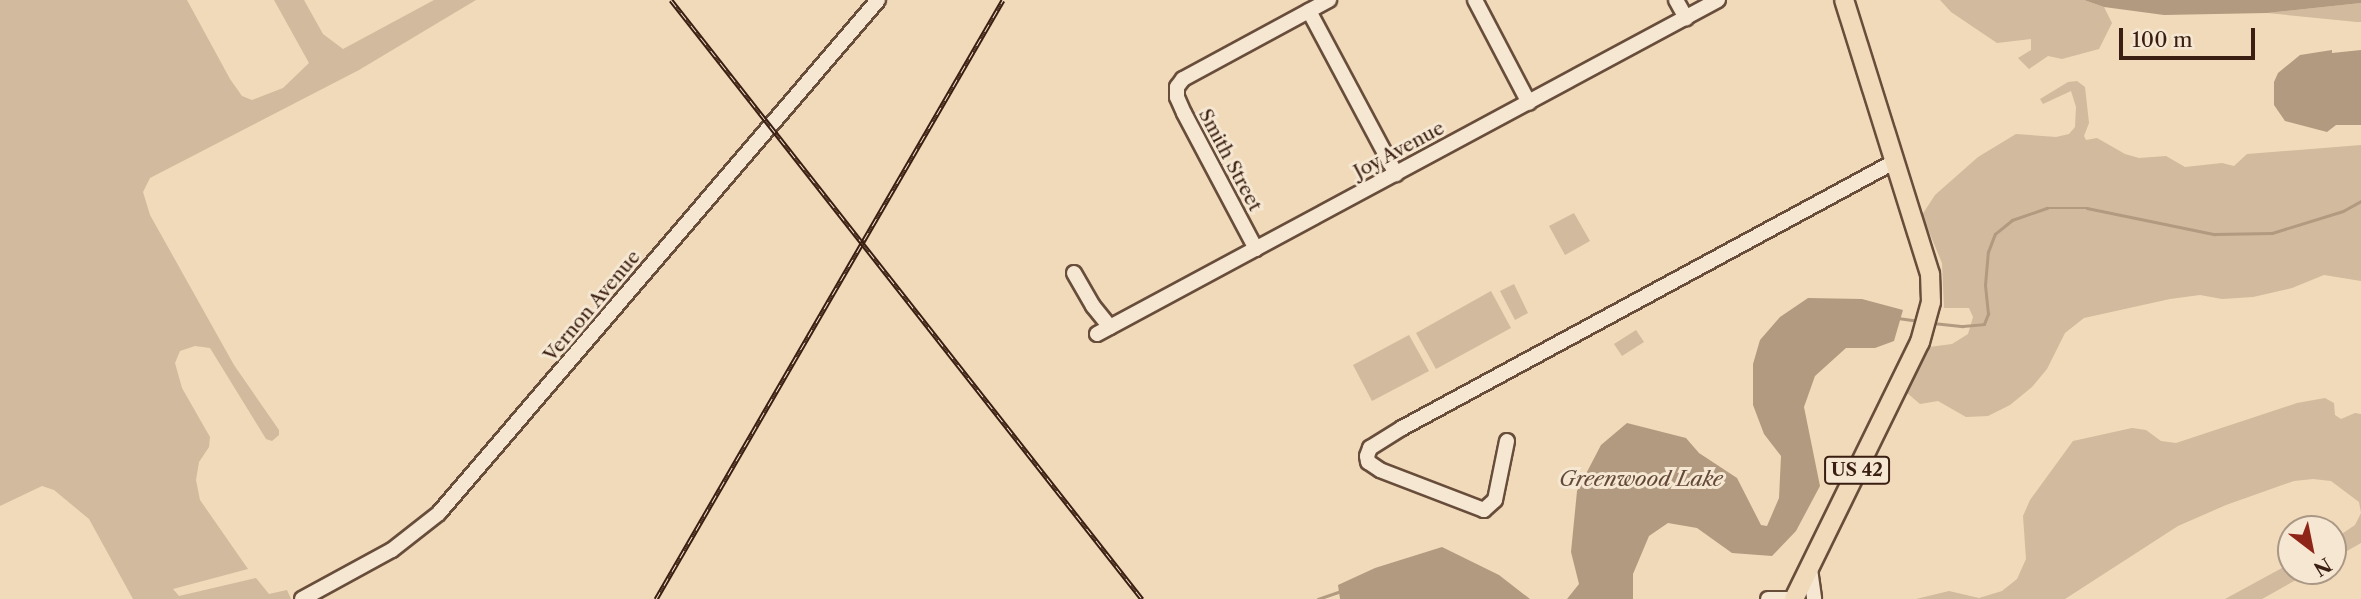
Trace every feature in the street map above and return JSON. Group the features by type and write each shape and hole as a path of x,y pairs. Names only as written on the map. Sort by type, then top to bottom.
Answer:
{"main road":[{"name":"US 42","path":"1794,599 1920,342 1931,302 1930,274 1844,0"}],"street":[{"name":"Vernon Avenue","path":"302,599 392,550 439,513 878,0"},
{"path":"1329,0 1309,11 1396,174"},
{"path":"1475,0 1529,103"},
{"path":"1676,0 1686,18"},
{"name":"Joy Avenue","path":"1074,273 1104,330 1718,0"},
{"name":"Smith Street","path":"1256,249 1184,113 1177,97 1177,87 1183,79 1309,11"},
{"path":"1507,441 1495,500 1484,510 1380,470 1368,462 1367,456 1370,448 1402,428 1894,162"},
{"path":"1810,569 1814,599"},
{"path":"1768,599 1788,599"}],"shaded area":[{"path":"0,0 187,0 230,79 242,96 252,100 283,88 309,63 274,0 304,0 323,34 343,49 434,0 476,0 359,70 150,178 143,192 150,215 234,365 279,430 279,435 272,441 266,439 210,348 195,346 180,351 175,363 182,388 210,437 209,447 199,462 196,480 200,500 248,569 173,589 179,596 256,578 269,594 287,590 291,599 133,599 89,519 54,490 42,486 0,506"},
{"path":"1940,0 2084,0 2104,7 2112,23 2099,49 2062,59 2048,56 2029,69 2018,58 2031,50 2031,39 1997,43 1951,12"},
{"path":"2361,3 2361,22 2267,13"},
{"path":"2077,81 2085,87 2089,123 2084,136 2086,140 2097,138 2125,154 2139,158 2166,156 2185,167 2222,163 2234,166 2247,154 2361,145 2361,281 2324,275 2292,288 2253,297 2222,299 2200,295 2084,318 2065,333 2047,369 2032,387 2010,405 1988,416 1966,417 1938,401 1920,404 1906,392 1929,347 1952,344 1968,334 1973,317 1969,308 1944,308 1942,263 1922,215 1935,195 1978,157 2016,134 2056,137 2069,134 2075,127 2076,107 2071,91 2043,104 2040,99 2068,82"},
{"path":"1574,213 1590,241 1565,255 1549,226"},
{"path":"1514,284 1528,313 1515,320 1500,291"},
{"path":"1491,291 1511,328 1436,369 1416,333"},
{"path":"1636,330 1644,342 1622,356 1614,344"},
{"path":"1409,335 1429,371 1372,401 1353,365"},
{"path":"2325,398 2334,403 2335,415 2341,419 2355,413 2361,414 2361,513 2359,502 2331,481 2294,481 2226,505 2178,526 2065,599 1916,599 1949,591 1979,598 2002,591 2017,579 2026,559 2023,516 2030,500 2073,441 2132,428 2146,430 2161,441 2176,443 2297,403"},
{"path":"2361,513 2361,543 2347,551 2347,530 2355,525"},
{"path":"2277,571 2277,585 2287,585 2262,599 2225,599"}],"water":[{"path":"2084,0 2361,0 2361,3 2267,13 2164,15 2104,7"},
{"path":"2332,50 2332,53 2361,50 2361,125 2336,125 2327,132 2285,121 2274,105 2274,82 2278,73 2300,55"},
{"name":"Greenwood Lake","path":"1808,298 1862,299 1903,310 1894,341 1875,348 1846,348 1815,376 1804,407 1820,486 1796,531 1772,556 1732,553 1697,528 1668,523 1649,536 1633,574 1633,599 1567,599 1579,584 1571,552 1577,491 1601,445 1627,423 1686,438 1699,453 1737,478 1761,525 1767,526 1779,498 1781,456 1764,434 1753,405 1753,364 1760,340 1780,317"},
{"path":"1442,547 1499,575 1530,599 1340,599 1338,585 1375,568"}],"waterway":[{"path":"1933,323 1963,326 1984,324 1988,314 1985,285 1988,252 1995,234 2012,220 2047,208 2087,208 2214,234 2272,233 2343,211 2361,201"},
{"path":"1898,318 1919,321"},
{"path":"1318,599 1341,591"}],"railway":[{"path":"671,0 1142,599"},
{"path":"656,599 1003,0"}]}
